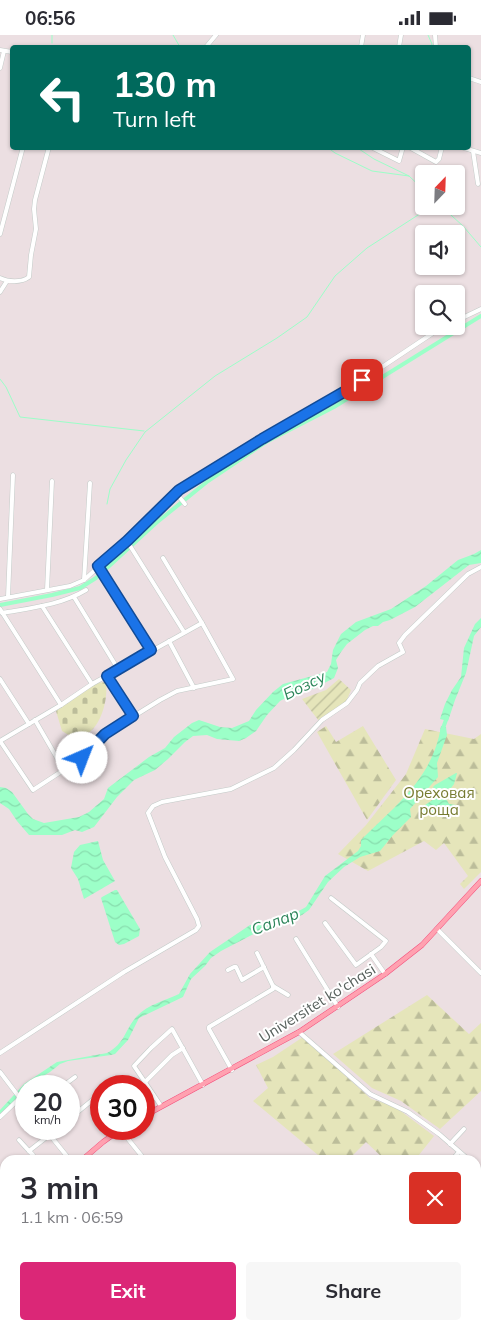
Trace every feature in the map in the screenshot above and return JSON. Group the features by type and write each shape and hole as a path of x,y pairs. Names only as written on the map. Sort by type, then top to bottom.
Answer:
{"main road":[{"name":"Universitet ko'chasi","path":"155,1110 232,1070 299,1032 385,975 422,945 481,881"},
{"path":"88,1155 106,1140"}],"street":[{"path":"208,45 216,35"},
{"path":"0,68 2,50"},
{"path":"0,234 22,150"},
{"path":"0,278 7,281 24,280 28,277 30,255 36,229 35,200 48,150"},
{"path":"377,150 399,161 401,150"},
{"path":"414,150 436,162 439,159 441,150"},
{"path":"478,184 470,150 481,153"},
{"path":"0,292 7,281"},
{"path":"465,317 481,309"},
{"path":"0,599 70,586 84,580 177,494 262,439 349,389 430,335"},
{"path":"8,597 14,475"},
{"path":"47,590 52,481"},
{"path":"84,580 90,483"},
{"path":"177,494 185,504"},
{"path":"127,542 184,632"},
{"path":"163,559 202,623 233,679 177,691 105,734 82,758 33,790 0,741 61,705 92,684 202,623"},
{"path":"99,567 151,650"},
{"path":"0,1053 124,972 196,930 199,925 197,919 165,857 148,813 153,807 162,802 231,789 274,768 322,721 347,703 360,683 378,666 403,652 399,643 405,635 468,574 481,567"},
{"path":"61,705 1,612 74,597 86,590"},
{"path":"74,597 118,669"},
{"path":"42,605 92,684"},
{"path":"168,641 194,688"},
{"path":"107,676 133,716"},
{"path":"0,679 29,724"},
{"path":"35,719 64,770"},
{"path":"325,923 356,965 381,947 386,941 331,898"},
{"path":"437,929 481,973"},
{"path":"296,939 338,1007"},
{"path":"257,953 273,986 288,995"},
{"path":"371,954 385,975"},
{"path":"228,970 236,967 242,979 264,967"},
{"path":"232,1070 209,1027 273,989 273,986"},
{"path":"141,1075 134,1066 172,1029 203,1085"},
{"path":"299,1032 370,1094 408,1113 439,1134 463,1155"},
{"path":"153,1075 172,1055 183,1048"},
{"path":"0,1072 15,1092"},
{"path":"155,1096 161,1106"},
{"path":"80,1110 90,1102"},
{"path":"0,1117 15,1103"},
{"path":"450,1144 464,1129"},
{"path":"19,1140 33,1155"},
{"path":"29,1151 43,1140"},
{"path":"54,1140 66,1155"},
{"path":"130,1140 141,1155"}],"green space":[{"path":"339,679 351,690 346,702 319,721 302,699 326,690"},
{"path":"106,682 102,715 91,731 72,737 62,731 56,711 96,683"},
{"path":"326,726 336,742 363,726 396,780 367,820 317,732"},
{"name":"Ореховая роща","path":"425,729 474,739 481,734 481,872 464,889 460,884 468,876 444,843 436,850 424,841 368,871 338,854 366,825 406,774"},
{"path":"427,995 469,1034 481,1023 481,1091 440,1129 401,1101 372,1088 333,1054"},
{"path":"303,1037 371,1099 394,1106 434,1136 419,1155 380,1155 366,1142 353,1155 318,1155 253,1101 268,1088 256,1065 273,1057"}],"water":[{"name":"Бозсу","path":"481,550 481,563 469,565 415,607 378,626 365,630 347,644 336,660 338,668 334,678 313,689 299,691 280,701 256,731 239,741 217,739 207,735 193,736 155,770 134,780 117,797 94,827 82,832 75,830 62,835 29,835 9,809 0,803 0,787 12,792 33,819 44,823 79,817 89,812 104,799 108,788 149,757 165,748 174,737 192,723 199,720 220,727 232,728 249,721 256,710 283,684 327,672 331,664 333,650 341,634 356,622 391,609 426,586 458,560"},
{"path":"481,618 481,627 474,636 466,673 448,721 440,719 452,690 461,677 464,648 475,624"},
{"name":"Салар","path":"441,726 446,727 447,735 437,763 438,777 410,809 411,817 380,851 360,857 344,867 328,882 309,910 302,915 261,930 211,958 191,979 183,997 139,1018 128,1040 115,1054 68,1061 60,1064 45,1075 38,1075 57,1062 107,1053 118,1045 141,1012 179,994 190,974 210,952 250,925 288,917 306,907 325,876 358,851 361,846 361,840 411,789 430,761 437,744"},
{"path":"456,773 454,784 451,788 440,791 434,789 435,785"},
{"path":"440,795 444,795 449,804 456,805 456,807 435,814 421,812 422,807"},
{"path":"98,841 103,860 115,881 84,899 78,879 71,868 74,852 80,845"},
{"path":"117,890 140,929 139,936 119,945 115,942 101,898"},
{"name":"Салар","path":"15,1094 15,1100 0,1115 0,1110"}],"waterway":[{"path":"52,35 52,43"},
{"path":"173,35 179,45"},
{"path":"428,35 432,45"},
{"path":"331,150 372,171 409,176"},
{"path":"360,150 374,159 409,176 415,182"},
{"path":"107,504 110,489 126,460 145,432 215,376 307,317 335,276 367,248 418,215"},
{"path":"451,215 481,247"},
{"path":"0,605 80,588 96,578 156,523 208,481 266,442 334,407 481,316"},
{"path":"0,379 6,387 20,417 144,431"},
{"name":"Салар","path":"442,731 447,717"}],"route":[{"path":"82,758 105,734 133,716 107,676 151,650 98,566 127,541 179,490 362,380"}]}
